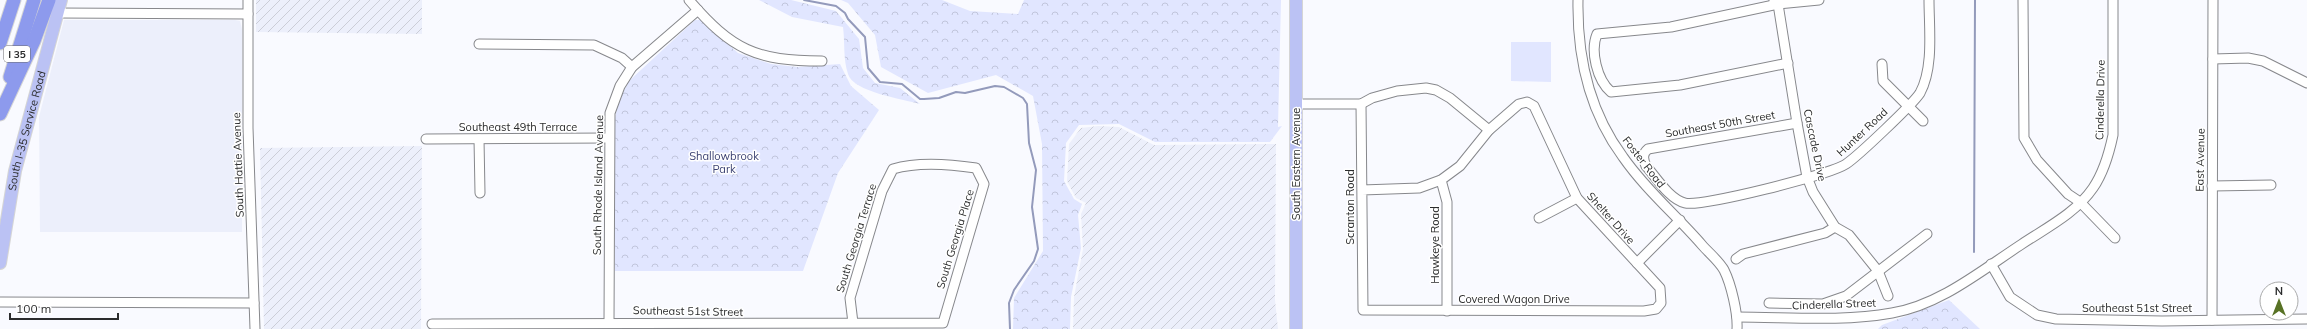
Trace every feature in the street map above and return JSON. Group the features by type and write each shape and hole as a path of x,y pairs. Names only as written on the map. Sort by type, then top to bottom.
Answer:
{"highway":[{"name":"I 35","path":"0,43 14,0"},
{"name":"I 35","path":"0,107 34,0"},
{"path":"0,114 34,41 50,0"}],"main road":[{"name":"South I-35 Service Road","path":"0,263 15,171 61,0"},
{"name":"South Eastern Avenue","path":"1296,0 1296,329"}],"street":[{"name":"South Hattie Avenue","path":"248,0 248,128 255,329"},
{"path":"688,0 736,45 755,53 788,60 822,60"},
{"name":"Foster Road","path":"1578,0 1578,25 1583,64 1593,102 1622,157 1662,204 1680,220 1724,270 1738,317"},
{"path":"1788,63 1680,85 1611,92 1605,87 1600,77 1594,42 1597,34 1670,27 1775,2 1819,0"},
{"name":"Hunter Road","path":"1648,150 1644,156 1646,166 1676,198 1686,203 1720,199 1807,177 1845,165 1919,93 1927,71 1929,0"},
{"path":"2023,0 2024,138 2037,160 2068,194 2080,202 2115,238"},
{"name":"Cinderella Drive","path":"1991,264 2071,212 2092,189 2100,176 2109,155 2113,135 2113,0"},
{"name":"East Avenue","path":"2212,320 2213,0"},
{"name":"Cascade Drive","path":"1775,2 1788,63 1807,177 1813,192 1835,227 1849,235 1878,271 1888,296"},
{"name":"South Rhode Island Avenue","path":"610,322 610,113 620,86 632,67 698,10"},
{"path":"57,13 248,14"},
{"path":"479,44 594,45 622,58 632,67"},
{"path":"2213,59 2248,58 2263,60 2307,83"},
{"path":"1882,64 1883,82 1923,121"},
{"path":"1296,104 1361,104 1396,91 1412,88 1436,90 1450,98 1489,130 1460,166 1441,180 1419,188 1362,190"},
{"name":"Shelter Drive","path":"1489,130 1519,104 1527,102 1534,106 1577,198 1660,288 1661,303"},
{"name":"Scranton Road","path":"1361,104 1363,310"},
{"name":"Southeast 50th Street","path":"1648,150 1797,123"},
{"name":"Southeast 49th Terrace","path":"426,139 609,138"},
{"path":"479,139 480,193"},
{"name":"South Georgia Terrace","path":"853,323 850,298 887,178 893,169 906,165 924,164"},
{"name":"South Georgia Place","path":"924,164 976,168 984,184 943,323"},
{"name":"Hawkeye Road","path":"1441,180 1447,202 1447,311"},
{"path":"2212,186 2271,185"},
{"path":"1539,218 1577,198"},
{"path":"1637,263 1680,220"},
{"path":"1736,259 1743,254 1825,233 1835,227"},
{"path":"1769,303 1823,304 1846,296 1927,234"},
{"name":"Southeast 51st Street","path":"1991,264 2010,297 2037,315 2056,319 2162,325 2212,320 2307,319"},
{"name":"Cinderella Street","path":"1738,317 1859,317 1893,313 1926,302 1960,285 1991,264"},
{"path":"0,302 254,303"},
{"name":"Covered Wagon Drive","path":"1363,310 1644,311 1656,309 1661,303"},
{"path":"1737,329 1738,317"},
{"name":"Southeast 51st Street","path":"432,324 554,326 610,322 780,326 853,323 943,323"}],"shaded area":[{"path":"256,0 422,0 422,34 256,32"},
{"path":"64,20 240,21 242,29 242,232 40,232 39,117"},
{"path":"1098,126 1119,127 1154,145 1276,144 1275,300 1278,329 1073,329 1074,297 1083,249 1081,214 1086,203 1076,198 1067,181 1069,144 1081,128"},
{"path":"422,146 421,329 264,329 260,148"}],"green space":[{"path":"759,0 791,0 836,11 859,39 863,68 875,83 900,88 920,104 868,90 859,86 852,80 848,74 845,62 843,27 792,17"},
{"path":"841,0 942,0 970,11 1018,14 1024,0 1281,0 1278,127 1282,126 1270,142 1155,142 1119,124 1079,125 1066,143 1064,181 1074,199 1082,204 1078,215 1081,248 1071,297 1070,329 1013,329 1014,298 1043,251 1042,144 1033,96 996,75 928,93 881,67 875,35 848,3"},
{"name":"Shallowbrook Park","path":"695,20 701,20 738,53 771,64 797,67 840,64 851,86 879,110 838,173 803,271 615,271 614,124 618,102 629,81"},
{"path":"1511,42 1551,42 1551,82 1511,81"},
{"path":"1949,300 1980,329 1878,329 1882,325"}],"waterway":[{"path":"804,0 836,6 845,13 848,19 865,37 868,68 880,82 902,84 920,99 939,98 956,92 965,93 995,86 1004,87 1023,98 1027,104 1029,143 1036,170 1032,207 1038,249 1034,261 1014,290 1009,303 1010,329"},
{"path":"1974,252 1975,0"}]}
